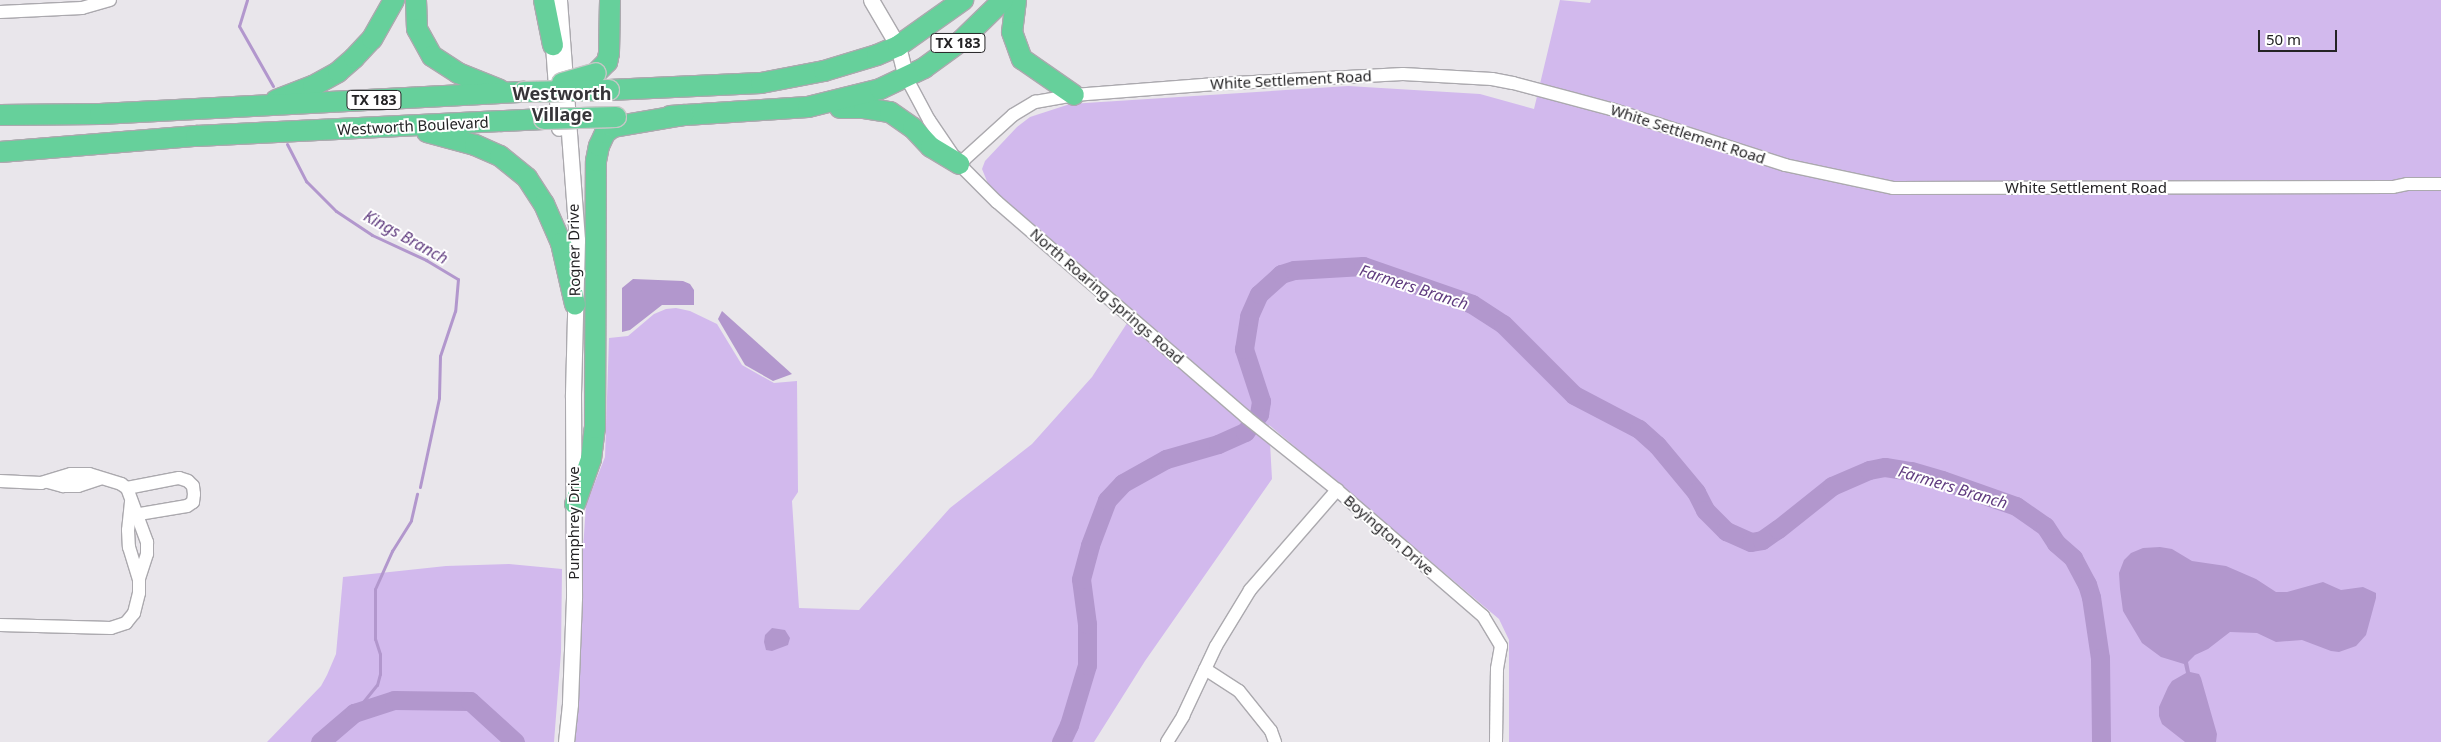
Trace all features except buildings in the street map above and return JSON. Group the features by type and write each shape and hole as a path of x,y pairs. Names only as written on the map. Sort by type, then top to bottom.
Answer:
{"main road":[{"path":"258,107 313,86 338,72 372,38 394,0"},
{"path":"416,0 417,29 432,56 458,73 515,92 596,73 607,62 609,53 610,0"},
{"path":"544,0 553,45"},
{"name":"Westworth Boulevard","path":"0,115 195,110 515,92 761,83 851,64 898,46 963,0"},
{"name":"Westworth Boulevard","path":"0,152 196,136 544,119 683,115 822,105 861,95 924,68 961,41 1003,0"},
{"path":"1016,0 1012,32 1022,59 1074,95"},
{"path":"761,83 762,110"},
{"path":"796,108 864,108 890,112 913,128 931,147 959,164"},
{"path":"195,110 196,136"},
{"path":"43,115 46,147"},
{"path":"575,504 591,459 595,428 596,161 599,146 605,133 613,127 683,115"},
{"path":"393,127 442,134 475,145 500,156 527,178 544,204 560,243 575,304"}],"street":[{"path":"0,12 82,8 110,0"},
{"name":"Rogner Drive","path":"559,0 577,240 575,304"},
{"path":"871,0 898,46 906,77"},
{"name":"Rogner Drive","path":"553,45 575,304"},
{"name":"White Settlement Road","path":"959,164 1013,115 1035,102 1074,95 1330,77 1430,74 1492,79 1560,95 1784,165 1893,188 2393,187 2407,184 2441,184"},
{"name":"North Roaring Springs Road","path":"906,77 929,120 959,164 997,202 1260,429 1337,490"},
{"name":"Pumphrey Drive","path":"566,742 571,685 575,504 575,304"},
{"path":"0,481 13,483 48,482 61,475 89,474 121,484 127,488 131,502 139,514 147,542 144,566 139,579"},
{"path":"127,488 179,478 188,481 192,486 193,502 187,506 139,514"},
{"name":"Boyington Drive","path":"1167,742 1183,716 1228,623 1250,590 1337,490 1483,616 1500,646 1496,742"},
{"path":"0,625 111,628 126,623 134,612 139,593 139,579 129,547 128,530 131,502"},
{"path":"1205,669 1239,691 1271,731 1275,742"}],"shaded area":[{"path":"1560,0 1590,3 1591,0 2441,0 2441,742 1509,742 1509,640 1499,619 1269,425 1272,479 1145,661 1094,742 570,742 586,505 605,457 609,338 628,336 654,314 666,309 676,308 690,311 717,324 742,365 774,383 797,381 798,492 792,501 799,608 859,610 950,508 1032,444 1092,377 1133,314 991,191 982,169 985,161 1017,127 1030,117 1070,104 1348,86 1480,94 1534,109"},
{"path":"633,279 683,281 690,284 694,290 694,305 662,305 630,330 622,332 622,288"},
{"path":"722,311 792,374 773,381 745,365 718,319"},
{"path":"2160,547 2172,549 2192,561 2226,566 2256,579 2276,592 2287,592 2323,582 2341,590 2363,587 2376,593 2366,635 2356,646 2339,652 2331,651 2302,640 2276,642 2257,633 2230,632 2208,649 2195,655 2188,662 2190,672 2199,674 2201,678 2217,734 2216,742 2185,742 2162,724 2159,716 2159,707 2168,687 2172,681 2186,673 2184,664 2161,657 2142,643 2123,611 2120,589 2119,573 2124,560 2131,553 2143,548"},
{"path":"509,564 562,569 561,652 554,742 267,742 321,686 327,675 336,654 343,577 446,566"},
{"path":"772,628 785,630 790,638 788,645 772,651 766,650 765,635"}],"waterway":[{"name":"Kings Branch","path":"247,0 239,26 273,86"},
{"name":"Kings Branch","path":"287,144 306,181 336,211 372,235 426,260 458,279 455,311 440,356 439,398 420,487"},
{"name":"Farmers Branch","path":"1061,742 1069,725 1087,665 1087,624 1081,579 1090,545 1107,500 1123,483 1166,459 1218,444 1245,432 1259,414 1261,401 1244,349 1249,316 1259,294 1281,274 1294,270 1363,266 1472,304 1503,324 1574,395 1639,429 1657,445 1696,492 1705,510 1726,531 1751,542 1762,540 1778,529 1832,486 1869,470 1885,467 1911,471 1942,480 2016,506 2045,526 2056,543 2073,558 2087,584 2091,597 2100,658 2101,742"},
{"name":"Kings Branch","path":"354,713 377,685 380,674 380,654 375,639 375,589 392,551 411,520 417,494"},
{"name":"Farmers Branch","path":"320,742 354,713 394,700 470,701 515,742"}],"district":[{"name":"Westworth Village","path":"562,104"}]}
